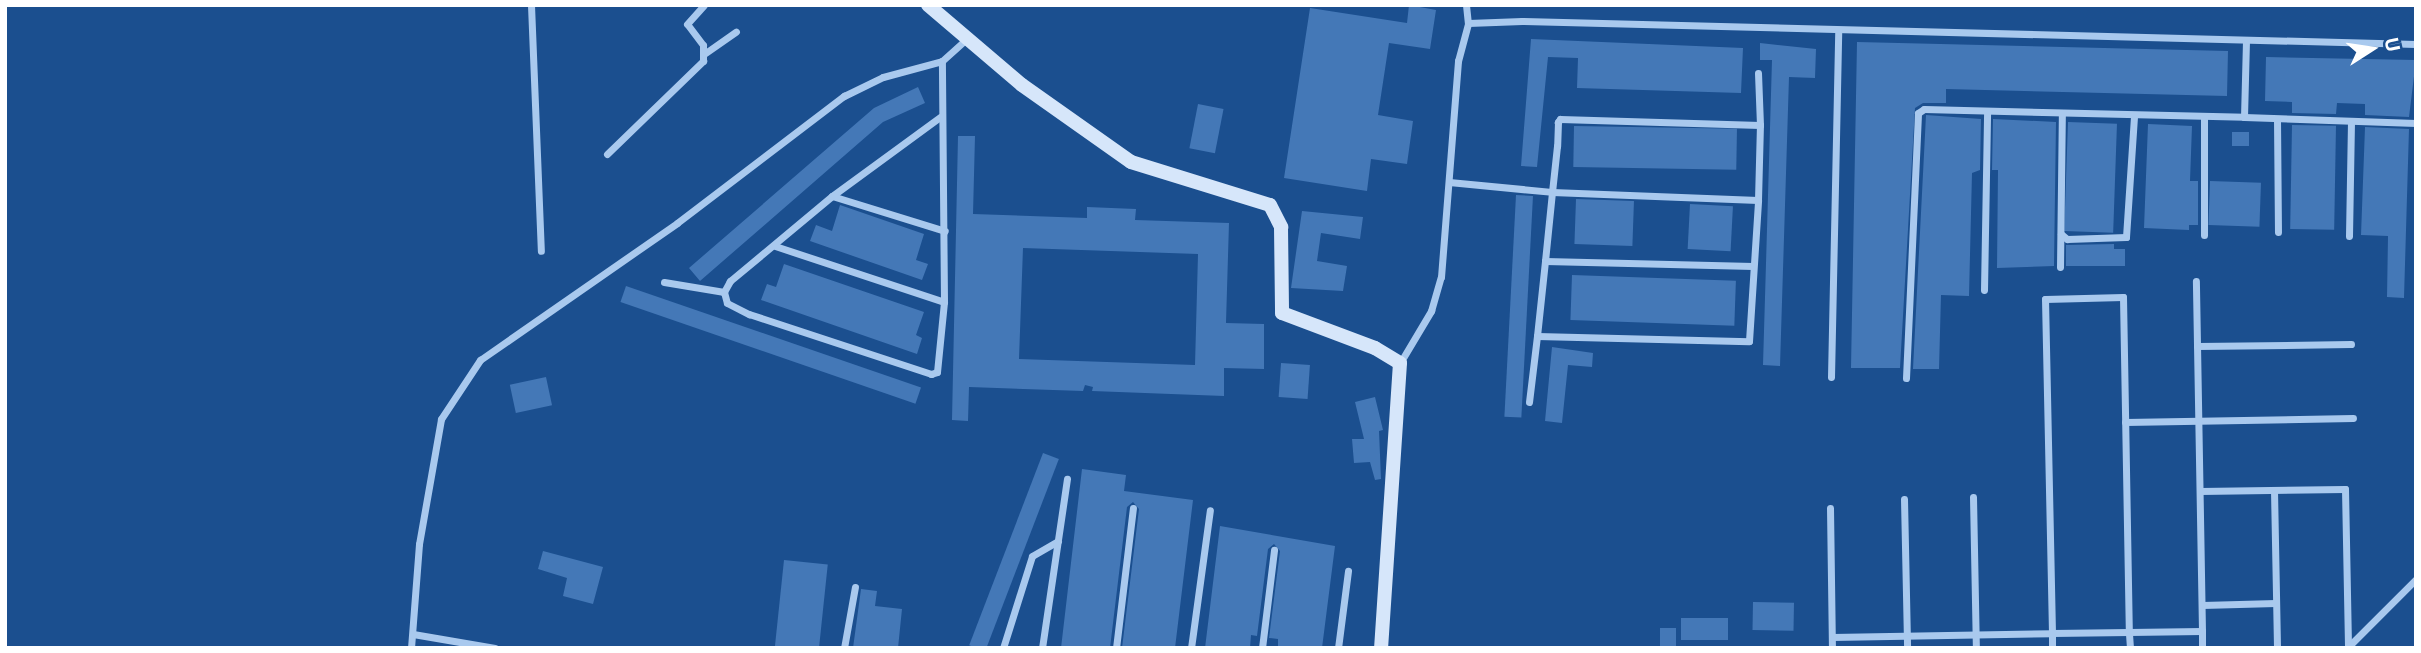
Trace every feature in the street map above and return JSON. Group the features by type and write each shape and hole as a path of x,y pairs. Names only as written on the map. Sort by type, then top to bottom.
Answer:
{"street":[{"path":"531,5 541,251"},
{"path":"704,5 687,24 700,39 704,54"},
{"path":"928,5 965,40 1091,137 1131,162 1270,205 1278,216 1282,240 1278,286 1282,313 1375,348 1400,363"},
{"path":"1381,648 1400,363 1432,311 1441,277 1458,61 1468,23 1466,5"},
{"path":"1468,23 1522,21 2416,44"},
{"path":"1830,377 1838,31"},
{"path":"607,154 699,65 704,54 736,32"},
{"path":"411,648 419,544 441,419 480,360 677,223 844,96 883,77 942,61 965,40"},
{"path":"2244,117 2246,40"},
{"path":"940,117 832,196 730,281 724,292 727,303 749,314 931,374 940,363 944,302 945,231 940,117 942,61"},
{"path":"1537,337 1749,341 1758,200 1758,73"},
{"path":"1906,377 1918,113 1924,109 2416,123"},
{"path":"1984,290 1987,111"},
{"path":"2060,267 2062,113"},
{"path":"2061,234 2067,239 2126,237 2134,115"},
{"path":"2204,117 2204,235"},
{"path":"2277,119 2278,232"},
{"path":"1530,402 1560,120 1760,125"},
{"path":"2349,236 2351,121"},
{"path":"1449,181 1552,192 1758,200"},
{"path":"832,196 945,231"},
{"path":"775,246 944,302"},
{"path":"1545,261 1754,266"},
{"path":"2196,281 2202,648"},
{"path":"664,282 724,292"},
{"path":"2052,648 2045,299 2123,297 2130,648"},
{"path":"2197,346 2351,344"},
{"path":"2125,422 2353,418"},
{"path":"1042,648 1067,479"},
{"path":"2200,491 2345,489 2348,647"},
{"path":"2274,490 2277,648"},
{"path":"1973,497 1976,648"},
{"path":"1904,499 1907,648"},
{"path":"1116,648 1133,508"},
{"path":"1830,508 1832,648"},
{"path":"1191,648 1210,510"},
{"path":"1003,648 1032,556 1058,541"},
{"path":"1262,648 1274,550"},
{"path":"1339,648 1348,571"},
{"path":"2348,647 2416,579"},
{"path":"844,648 855,587"},
{"path":"2202,605 2276,603"},
{"path":"1832,637 2202,631"},
{"path":"413,634 491,648"}],"building":[{"path":"1409,5 1436,10 1430,49 1389,43 1378,115 1413,121 1407,164 1371,159 1367,191 1284,178 1310,8 1407,23"},
{"path":"1531,39 1743,48 1741,93 1577,88 1578,58 1548,57 1537,167 1521,166"},
{"path":"1857,42 2228,51 2227,96 1946,89 1946,103 1923,103 1915,108 1900,368 1851,368"},
{"path":"1760,43 1816,49 1815,78 1789,77 1780,366 1763,365 1772,60 1760,60"},
{"path":"2266,57 2416,60 2409,117 2365,115 2365,104 2337,103 2336,114 2292,113 2292,102 2265,101"},
{"path":"918,87 925,103 883,122 700,281 689,268 874,108"},
{"path":"1198,104 1224,109 1215,153 1189,148"},
{"path":"1926,115 1981,119 1980,170 1972,173 1969,296 1941,295 1939,369 1913,369"},
{"path":"1993,119 2056,122 2054,266 1997,268 1998,170 1992,170"},
{"path":"2068,122 2117,124 2113,233 2064,231"},
{"path":"2148,124 2192,126 2190,181 2198,181 2198,225 2189,225 2189,230 2144,228"},
{"path":"2292,125 2336,126 2334,230 2290,229"},
{"path":"1574,126 1737,129 1736,170 1573,167"},
{"path":"2365,127 2409,129 2404,298 2387,297 2388,236 2361,235"},
{"path":"2232,132 2249,132 2249,146 2232,146"},
{"path":"958,136 975,136 973,214 1087,218 1087,207 1136,209 1135,220 1229,223 1226,323 1264,324 1264,369 1224,368 1224,396 1092,391 1093,387 1085,385 1083,391 969,387 968,421 952,420","holes":["1023,248 1198,254 1195,365 1019,359"]},
{"path":"2210,181 2261,183 2259,227 2208,225"},
{"path":"1516,195 1533,196 1521,418 1504,417"},
{"path":"1576,199 1634,201 1632,246 1574,244"},
{"path":"1690,204 1733,206 1731,251 1688,249"},
{"path":"840,205 924,234 916,260 928,264 922,280 810,241 816,225 832,231"},
{"path":"1302,211 1363,217 1360,239 1321,233 1317,261 1347,266 1343,291 1291,288"},
{"path":"2114,244 2114,249 2125,249 2125,266 2066,266 2066,245"},
{"path":"784,264 924,312 916,335 922,338 917,354 761,300 767,284 776,287"},
{"path":"1572,275 1736,281 1734,326 1570,320"},
{"path":"626,286 921,388 915,404 620,302"},
{"path":"1552,347 1593,353 1592,367 1568,365 1562,423 1545,421"},
{"path":"1281,363 1310,365 1308,399 1279,397"},
{"path":"546,377 552,405 516,413 510,385"},
{"path":"1375,397 1383,430 1379,431 1381,479 1375,480 1370,462 1354,463 1352,439 1364,439 1355,402"},
{"path":"1043,453 1059,459 986,648 969,645"},
{"path":"1082,469 1126,475 1124,491 1193,500 1175,648 1122,648 1139,509 1133,502 1127,507 1110,648 1061,648"},
{"path":"1220,526 1335,546 1322,648 1278,648 1278,639 1269,638 1280,551 1274,544 1268,549 1257,636 1251,635 1250,648 1205,648"},
{"path":"543,551 603,567 593,604 563,596 567,578 538,569"},
{"path":"784,560 828,565 819,648 775,648"},
{"path":"861,589 877,591 875,606 902,609 898,648 853,648"},
{"path":"1753,602 1794,603 1794,631 1753,630"},
{"path":"1681,618 1728,618 1728,640 1681,640"},
{"path":"1660,628 1676,628 1676,648 1660,648"}]}
